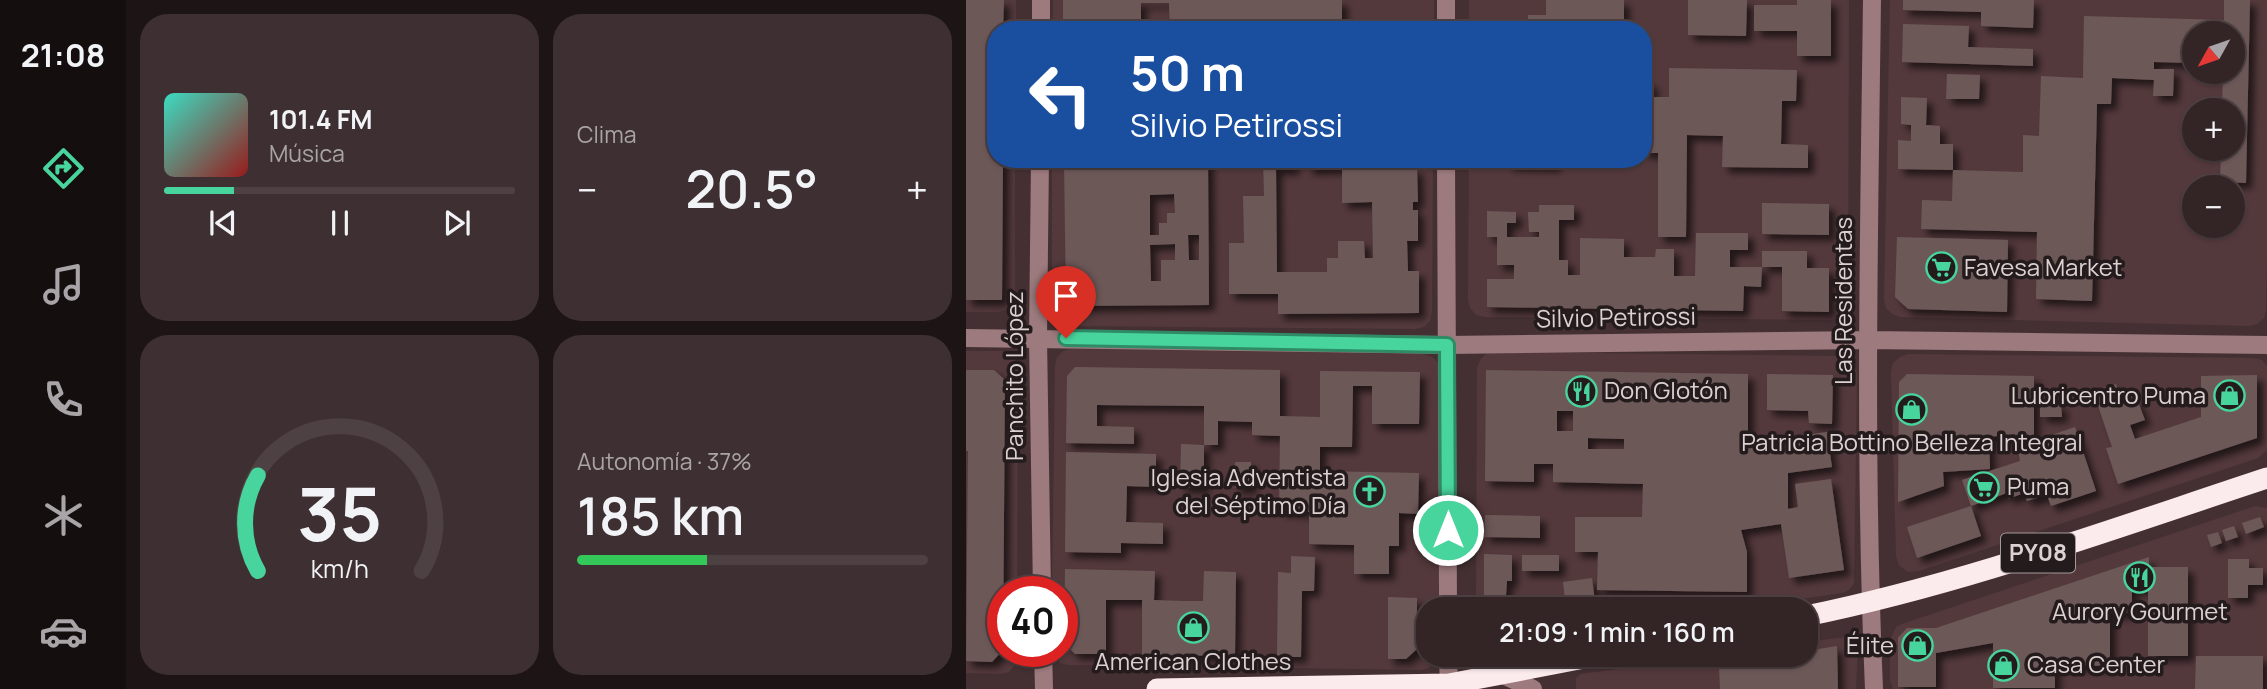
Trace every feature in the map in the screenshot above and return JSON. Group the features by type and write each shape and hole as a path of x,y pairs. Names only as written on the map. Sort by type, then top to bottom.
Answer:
{"highway":[{"name":"PY08","path":"1818,614 1870,603 1968,576 2267,478"},
{"path":"1157,689 1449,686 1537,667"}],"street":[{"path":"1041,0 1041,21"},
{"path":"1446,0 1446,21"},
{"name":"Las Residentas","path":"1872,0 1868,340 1870,603 1874,689"},
{"name":"Panchito López","path":"1040,168 1038,338 1042,576"},
{"path":"1447,168 1448,597"},
{"name":"Silvio Petirossi","path":"966,338 1447,345 1868,340 2267,345"},
{"path":"1043,667 1044,689"},
{"path":"1448,667 1449,686"},
{"path":"1501,674 1533,689"}],"shaded area":[{"path":"966,0 1016,0 1016,21 987,21 987,168 1015,168 1015,295 1013,304 1006,310 966,312"},
{"path":"1053,0 1434,0 1434,21 1053,21"},
{"path":"1469,0 1849,0 1846,312 1840,318 1831,320 1476,315 1468,300 1469,168 1652,168 1652,21 1469,21"},
{"path":"1890,0 2267,0 2266,310 2264,318 2257,324 2249,326 1900,317 1886,308 1884,299"},
{"path":"1052,168 1433,168 1432,312 1430,321 1424,327 1069,326 1060,324 1052,309"},
{"path":"966,351 1001,351 1016,360 1018,369 1017,576 987,576 987,667 1013,667 1009,672 1000,674 966,673"},
{"path":"1063,351 1424,354 1439,363 1438,597 1416,597 1416,667 1430,667 1421,670 1078,665 1078,576 1052,576 1055,365 1057,357"},
{"path":"1486,354 1849,358 1855,364 1857,373 1854,584 1842,593 1815,597 1476,597 1477,368"},
{"path":"1908,354 2262,360 2267,366 2267,450 2258,458 1919,571 1908,572 1899,565 1896,556 1891,372 1893,363"},
{"path":"2255,506 2267,508 2267,689 1893,689 1890,680 1890,640 1896,627"},
{"path":"1846,637 1856,641 1856,689 1576,689 1576,678 1581,674 1633,667 1818,667 1818,640"}],"building":[{"path":"966,0 1004,0 1003,21 987,21 987,168 1003,168 1002,300 966,300"},
{"path":"1063,0 1342,0 1342,21 1170,21 1169,3 1141,3 1141,21 1063,21"},
{"path":"1546,0 1624,0 1624,21 1528,21 1528,15 1546,15"},
{"path":"1688,0 1747,0 1746,36 1688,35"},
{"path":"1797,0 1831,0 1831,56 1797,56 1797,31 1754,31 1754,5 1797,5"},
{"path":"1903,0 2034,0 2033,28 1981,26 1981,12 1903,10"},
{"path":"2224,0 2250,0 2246,183 2245,175 2220,175 2221,161 2245,161 2245,98 2222,98 2223,84 2245,84 2245,21 2182,21 2182,63 2154,62 2154,69 2174,69 2173,96 2153,96 2154,80 2112,78 2111,104 2097,104 2092,301 2036,299 2037,232 1921,229 1922,200 1952,201 1953,170 2023,172 2023,135 2039,136 2041,76 2083,78 2084,16 2224,20"},
{"path":"1903,24 1969,26 1968,47 2033,49 2033,66 1902,62"},
{"path":"1669,68 1797,70 1796,101 1782,101 1781,144 1808,145 1808,168 1722,167 1723,136 1687,135 1686,237 1658,237 1658,153 1652,153 1652,97 1669,97"},
{"path":"1947,74 1980,75 1979,99 1946,99"},
{"path":"1901,97 1927,98 1926,125 1940,126 1940,144 1953,144 1953,170 1898,169 1898,140 1911,141 1911,125 1901,124"},
{"path":"1064,168 1208,168 1209,305 1066,306","holes":["1174,194 1175,213 1167,213 1167,223 1159,223 1159,235 1150,235 1150,195","1188,235 1199,235 1199,260 1189,260","1175,244 1175,260 1161,260 1161,281 1151,281 1150,245"]},
{"path":"1263,168 1294,168 1276,169 1277,272 1327,272 1327,258 1338,258 1338,241 1364,241 1365,258 1373,258 1372,202 1342,203 1342,168 1417,168 1418,202 1413,202 1413,210 1418,210 1418,241 1407,241 1408,271 1419,271 1419,313 1278,314 1278,294 1229,294 1229,243 1244,243 1243,196 1264,196"},
{"path":"1762,203 1829,204 1829,235 1762,234"},
{"path":"1539,205 1574,205 1574,220 1559,220 1559,260 1568,260 1568,275 1580,275 1580,238 1624,239 1624,257 1655,257 1656,249 1674,249 1674,276 1695,276 1696,233 1748,233 1748,250 1730,250 1730,267 1762,267 1761,287 1744,286 1743,311 1487,307 1487,279 1514,279 1514,265 1497,265 1497,237 1487,237 1487,211 1516,212 1516,223 1507,223 1507,237 1539,237 1539,232 1529,232 1528,212 1539,212"},
{"name":"Favesa Market","path":"1897,237 2008,240 2007,312 1908,309 1895,297"},
{"path":"1762,251 1807,251 1807,268 1829,268 1829,312 1782,311 1782,267 1762,267"},
{"path":"1075,367 1280,370 1280,416 1320,417 1320,371 1420,372 1419,424 1372,424 1372,386 1353,386 1352,447 1320,447 1320,471 1419,473 1418,514 1399,513 1399,546 1389,546 1389,574 1354,574 1354,545 1309,544 1309,512 1279,511 1280,436 1252,435 1252,422 1218,421 1218,445 1204,445 1204,406 1097,405 1097,426 1134,427 1134,444 1066,443 1067,376"},
{"path":"966,370 994,370 1005,380 1004,576 987,576 987,662 966,661"},
{"path":"1486,370 1748,374 1748,443 1827,432 1832,467 1788,473 1788,509 1798,507 1795,484 1831,479 1844,570 1789,578 1781,524 1741,530 1747,552 1747,592 1597,590 1598,552 1575,552 1575,517 1642,517 1643,484 1553,482 1553,464 1534,464 1534,482 1485,481","holes":["1557,411 1573,411 1573,431 1557,431","1588,438 1624,439 1624,449 1588,449"]},
{"path":"1767,374 1833,375 1832,424 1809,423 1808,411 1767,410"},
{"path":"1907,374 2034,376 2034,441 2075,427 2096,491 2051,506 2047,495 2027,501 2024,493 2008,499 2007,493 1971,506 1962,480 2020,461 2015,434 1989,437 1990,469 1943,472 1944,486 1898,502 1899,382"},
{"path":"2257,375 2257,438 2118,484 2106,448 2112,447 2093,391 2116,384 2123,404 2137,399 2145,420 2130,425 2135,439 2201,417 2201,376"},
{"path":"2048,390 2059,390 2059,400 2048,400"},
{"path":"2061,404 2062,417 2040,417 2040,405"},
{"path":"1181,444 1204,445 1204,488 1180,487"},
{"path":"1066,452 1156,454 1156,487 1127,486 1126,522 1163,523 1163,544 1121,543 1121,553 1065,552"},
{"path":"1235,462 1251,462 1251,488 1235,488"},
{"name":"Puma","path":"1971,506 1981,536 1917,558 1907,527"},
{"path":"1485,515 1540,516 1540,538 1484,537"},
{"path":"2260,517 2264,527 2246,534 2242,523"},
{"path":"2234,526 2238,537 2226,541 2222,530"},
{"path":"2218,532 2222,543 2211,547 2207,535"},
{"path":"1484,554 1512,555 1512,581 1507,581 1506,597 1484,597"},
{"path":"1522,555 1559,555 1559,571 1522,571"},
{"path":"1291,556 1315,557 1314,591 1302,591 1301,657 1277,657 1278,572 1291,573"},
{"path":"2149,557 2149,567 2188,567 2188,656 2148,656 2148,590 2132,589 2132,613 2110,613 2110,666 2055,665 2055,688 1993,688 1993,643 1936,653 1936,687 1898,687 1898,638 1907,628 1936,628"},
{"path":"2228,559 2249,559 2249,568 2263,568 2263,585 2248,585 2248,598 2228,598"},
{"path":"1065,569 1155,571 1154,600 1203,601 1204,571 1236,572 1235,656 1142,655 1142,600 1106,600 1106,654 1078,654 1078,576 1065,576"},
{"path":"1592,578 1594,597 1565,597 1563,582"},
{"path":"1388,597 1416,598 1416,650 1406,659 1388,659"},
{"path":"1837,646 1838,689 1720,689 1719,667 1818,667 1818,649"},
{"path":"2196,656 2263,656 2263,689 2195,689"}],"place":[{"name":"Favesa Market","path":"1941,268"},
{"name":"Don Glotón","path":"1581,391"},
{"name":"Lubricentro Puma","path":"2229,396"},
{"name":"Patricia Bottino Belleza Integral","path":"1912,409"},
{"name":"Puma","path":"1984,487"},
{"name":"Iglesia Adventista del Séptimo Día","path":"1369,492"},
{"name":"Aurory Gourmet","path":"2140,578"},
{"name":"American Clothes","path":"1193,628"},
{"name":"Élite","path":"1917,646"},
{"name":"Casa Center","path":"2004,665"}],"route":[{"path":"1066,338 1447,345 1448,530"}]}
